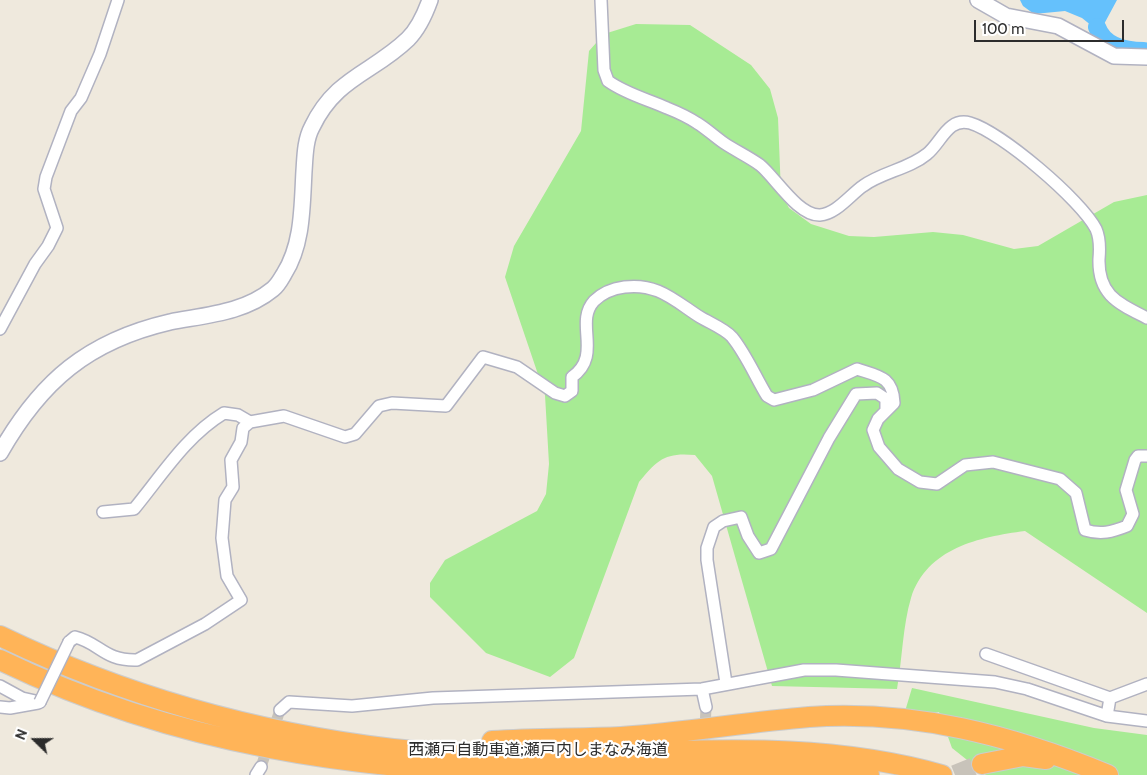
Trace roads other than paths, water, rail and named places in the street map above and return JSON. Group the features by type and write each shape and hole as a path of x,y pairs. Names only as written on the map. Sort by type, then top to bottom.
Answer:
{"highway":[{"name":"西瀬戸自動車道;瀬戸内しまなみ海道","path":"0,636 71,668 184,707 242,723 393,749 554,754 772,750 815,752 882,760 942,775"},
{"name":"西瀬戸自動車道;瀬戸内しまなみ海道","path":"0,660 120,709 179,728 235,742 338,760 443,770 555,773 772,766 869,775"},
{"path":"310,735 464,743 539,738 621,737 811,717 903,718 966,728 1030,745 1108,775"},
{"path":"982,764 1023,756 1050,759 1092,775"},
{"path":"338,760 392,775"}],"street":[{"path":"0,329 57,228 44,189 46,177 71,111 81,98 100,54 118,0"},
{"path":"0,453 25,413 43,391 78,361 101,347 131,334 236,308 258,300 275,287 291,263 300,233 305,152 310,129 321,109 341,87 408,39 424,16 430,0"},
{"path":"601,0 603,60 608,81 698,123 722,142 760,166 797,205 809,212 819,215 833,210 864,185 924,156 935,148 946,129 954,124 968,123 993,134 1036,165 1088,218 1096,230 1100,247 1100,273 1104,289 1124,307 1147,318"},
{"path":"978,0 1006,16 1058,26 1114,56 1147,57"},
{"path":"0,707 10,708 22,702 40,702 69,642 75,637 85,639 104,654 124,661 137,660 205,624 241,600 227,576 222,538 225,500 233,487 231,460 242,442 243,428 250,422 284,416 345,437 355,434 379,406 392,403 446,406 483,357 517,367 555,393 565,396 572,391 572,377 580,371 588,356 585,336 593,302 613,288 636,287 658,291 732,336 767,396 774,400 813,390 857,369 878,376 890,383 894,389 894,403 878,418 873,430 879,447 898,469 920,482 937,484 965,465 993,462 1060,479 1076,493 1086,530 1098,534 1113,532 1127,526 1132,514 1126,490 1138,456 1147,456"},
{"path":"726,683 707,560 707,548 714,527 723,521 741,517 748,536 759,553 771,549 829,438 856,394 877,393 886,399 886,410"},
{"path":"103,512 134,509 193,436 206,423 224,413 238,415 250,422"},
{"path":"986,654 1110,698 1147,684"},
{"path":"280,710 289,702 352,706 433,698 702,689 726,683 804,670 912,674 995,682 1027,689 1107,716 1147,721"},
{"path":"0,686 22,702"},
{"path":"702,689 706,707"},
{"path":"1107,716 1110,698"}],"water":[{"path":"1020,0 1117,0 1103,26 1092,26 1082,18 1065,11 1034,14 1023,6"}],"waterway":[{"path":"1097,27 1100,34 1110,43 1123,49 1144,51"}],"tunnel":[{"path":"704,755 706,707"},
{"path":"261,767 280,710"},
{"path":"955,775 982,764"}]}
